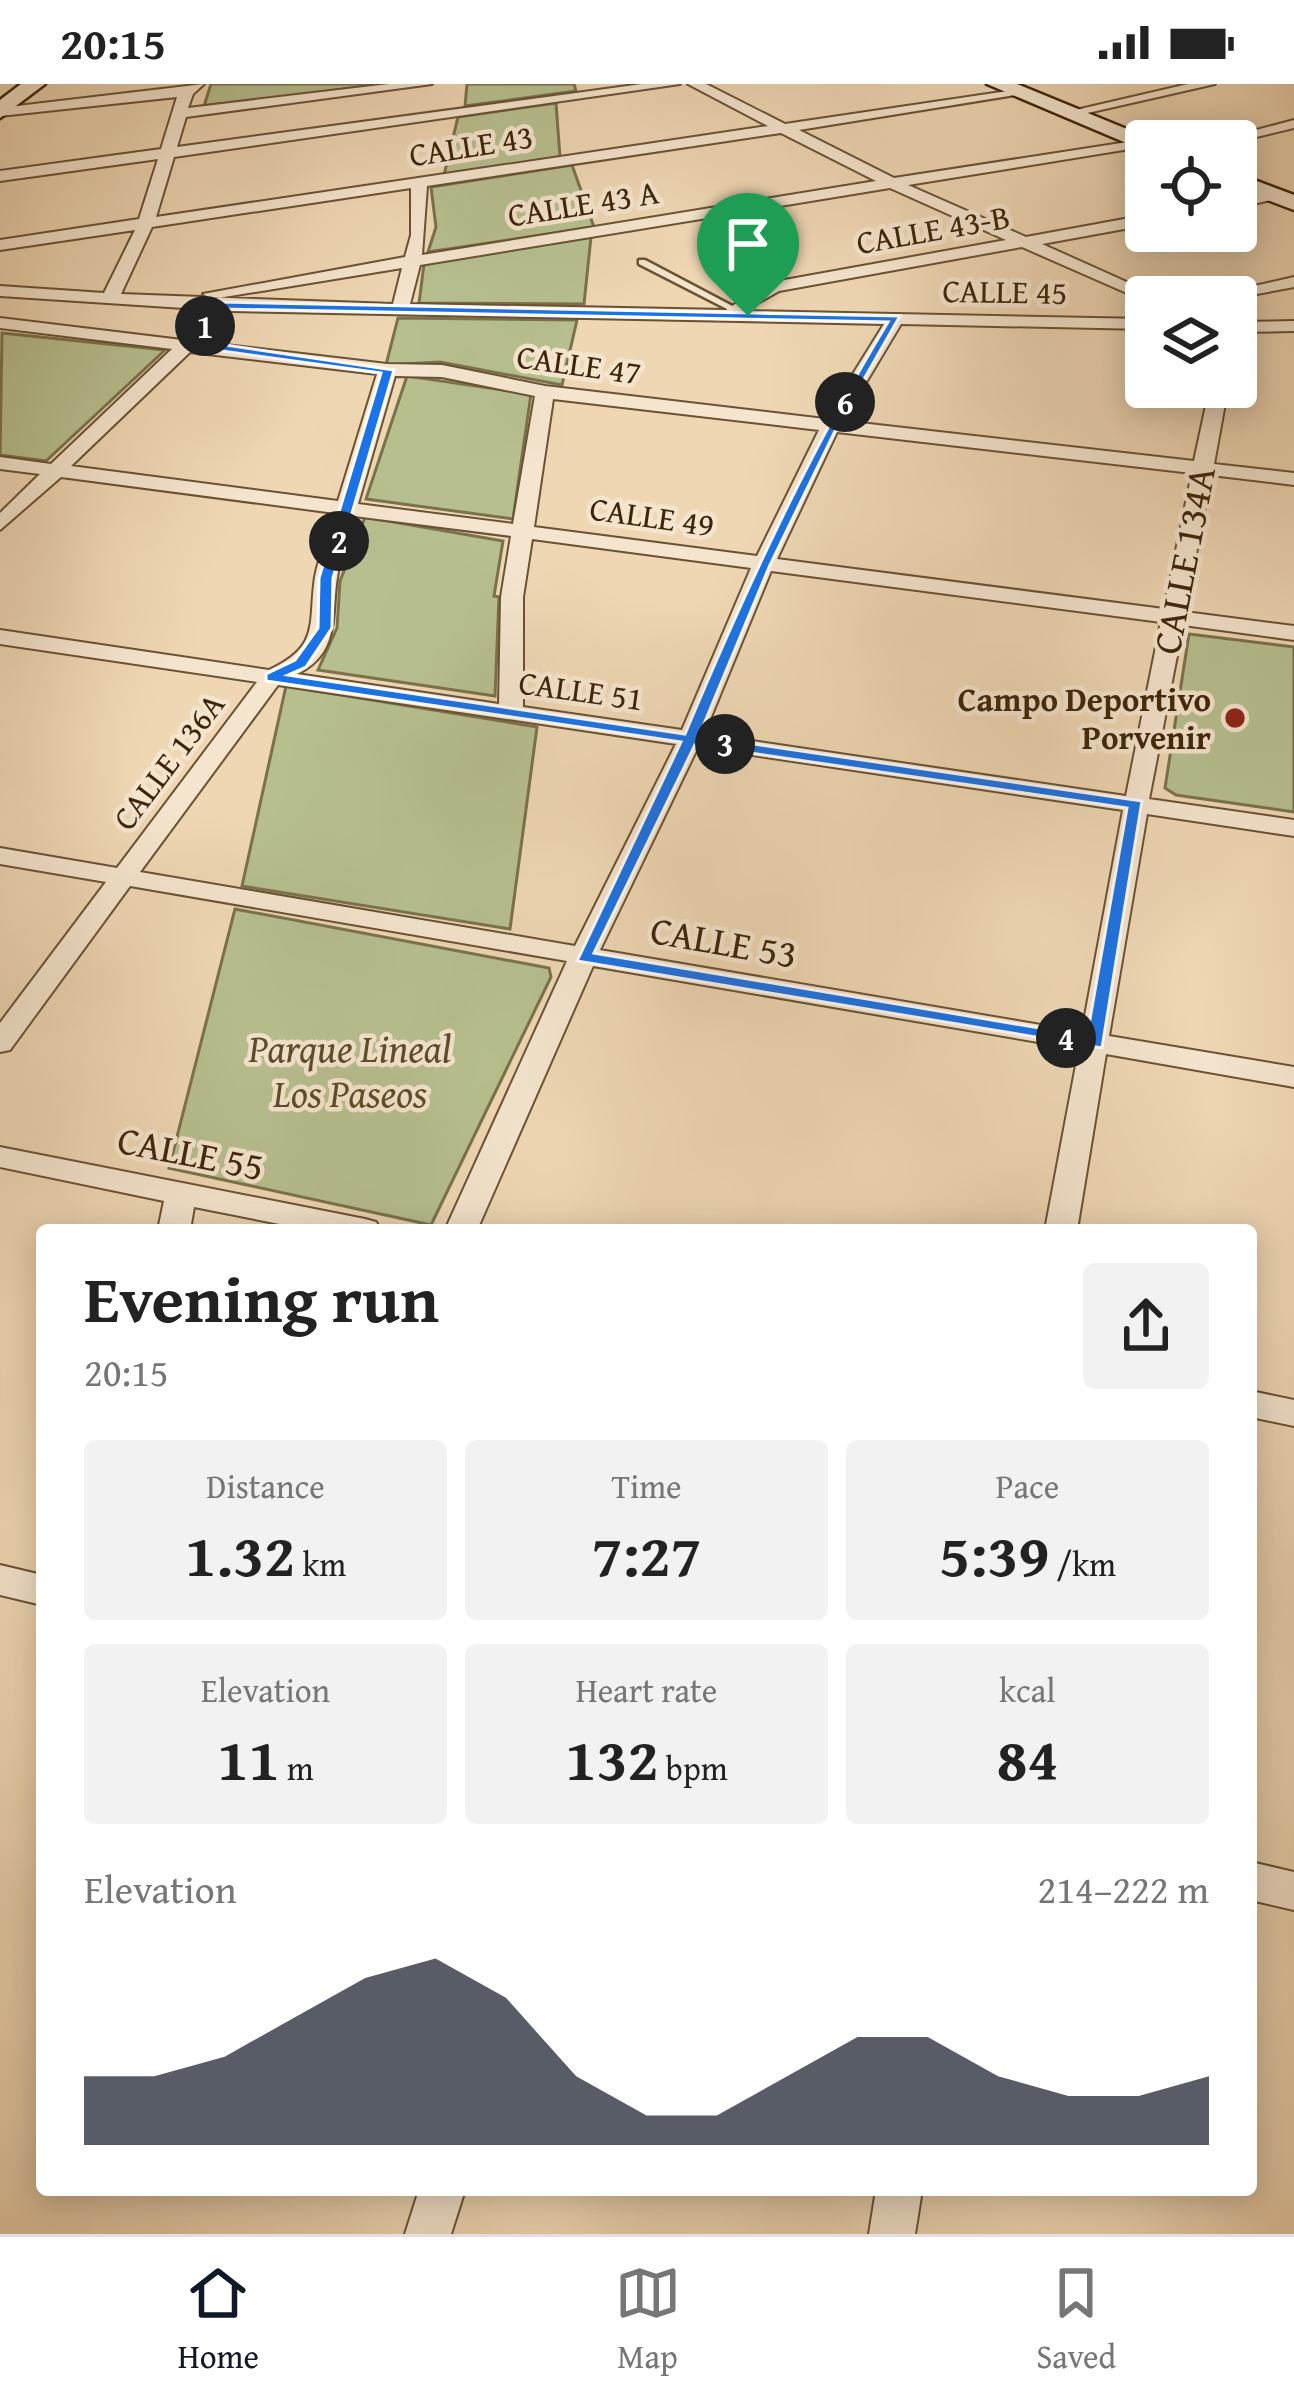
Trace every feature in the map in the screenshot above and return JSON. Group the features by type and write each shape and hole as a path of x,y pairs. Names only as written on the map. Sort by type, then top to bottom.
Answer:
{"main road":[{"path":"0,112 34,84"},
{"path":"998,84 1125,120"},
{"path":"1027,89 1070,113 1125,135"},
{"path":"1257,177 1287,195"},
{"path":"1257,186 1287,195"}],"street":[{"path":"184,112 425,84"},
{"path":"0,176 448,107 673,84"},
{"path":"695,84 892,183 1125,285"},
{"path":"1070,113 1208,84"},
{"path":"0,112 192,88 146,225 110,298"},
{"name":"CALLE 43","path":"0,245 1027,89"},
{"path":"1257,133 1294,124"},
{"name":"CALLE 43 A","path":"176,303 269,281 1125,145"},
{"path":"400,309 419,235 419,184"},
{"path":"1257,200 1287,195"},
{"name":"CALLE 43-B","path":"741,312 773,286 1125,224"},
{"path":"1257,289 1294,282"},
{"name":"CALLE 45","path":"0,291 219,305 741,312 1125,324"},
{"path":"0,524 190,343 219,305"},
{"path":"464,1224 584,957 690,739 763,565 831,425 896,319"},
{"name":"CALLE 47","path":"0,323 388,370 442,371 545,392 1294,478"},
{"path":"1257,326 1294,326"},
{"name":"CALLE 136A","path":"0,1043 272,677 300,664 325,628 326,578 388,370"},
{"path":"511,712 512,597 545,392"},
{"name":"CALLE 134A","path":"1062,1224 1136,805 1214,408"},
{"name":"CALLE 49","path":"0,463 1294,633"},
{"name":"CALLE 51","path":"0,637 1294,828"},
{"name":"CALLE 53","path":"0,856 1294,1077"},
{"name":"CALLE 55","path":"0,1157 335,1224"},
{"path":"175,1224 181,1193"},
{"path":"1257,1406 1294,1413"},
{"path":"0,1580 36,1589"},
{"path":"1257,1882 1294,1891"},
{"path":"428,2234 440,2196"},
{"path":"892,2234 898,2196"}],"lane":[{"path":"642,262 741,312"}],"green space":[{"path":"211,84 387,84 204,106"},
{"path":"467,84 574,84 576,91 465,106"},
{"path":"556,103 560,157 444,175 458,117"},
{"path":"572,165 594,227 428,252 436,227 431,187"},
{"path":"591,237 584,304 419,303 424,264"},
{"path":"398,318 577,320 562,385 440,362 386,365"},
{"path":"2,333 165,350 46,461 0,455"},
{"path":"407,376 531,394 513,519 366,499"},
{"path":"365,517 503,541 494,596 499,597 495,696 318,670 337,628 340,581"},
{"name":"Campo Deportivo Porvenir","path":"1189,634 1294,647 1294,812 1176,795 1165,788"},
{"name":"Parque Lineal Los Paseos","path":"286,686 537,727 510,929 242,886"},
{"name":"Parque Lineal Los Paseos","path":"235,909 549,968 551,977 431,1224 169,1168"}],"place":[{"name":"Campo Deportivo Porvenir","path":"1235,718"}],"route":[{"path":"748,316 219,305 190,343 388,370 326,578 325,628 300,664 272,677 600,726 690,739 1136,805 1095,1043 584,957 690,739 763,565 831,425 896,319 748,316"}]}
